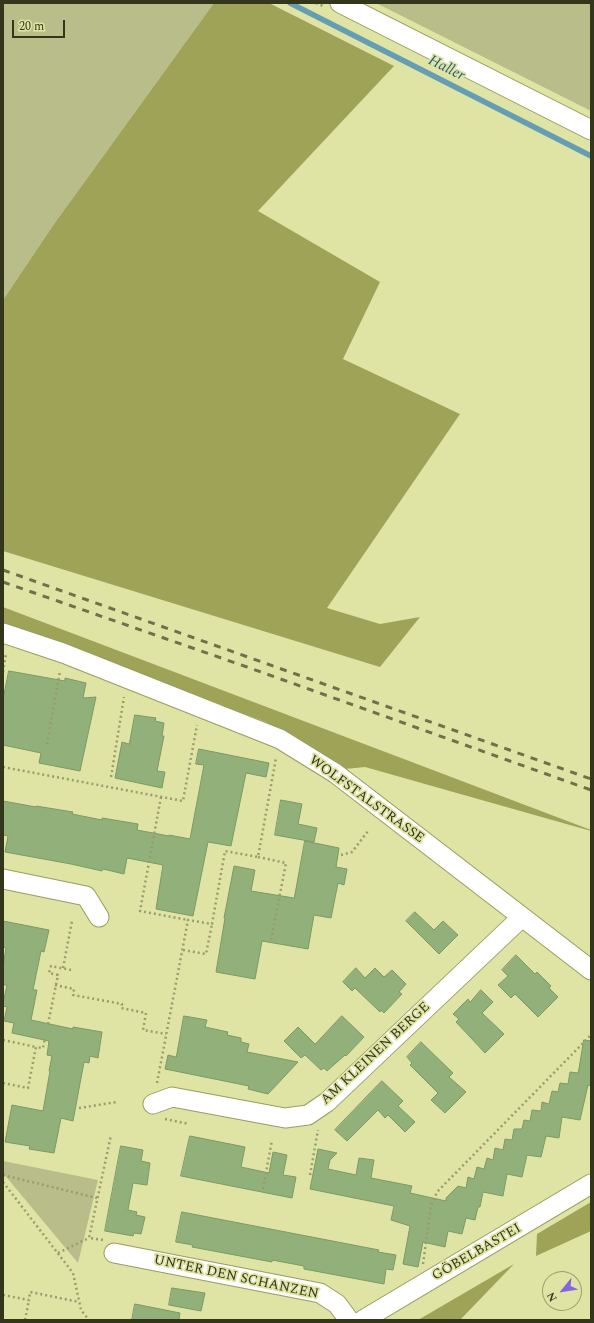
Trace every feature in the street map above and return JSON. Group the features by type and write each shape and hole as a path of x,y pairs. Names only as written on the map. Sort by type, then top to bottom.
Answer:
{"street":[{"path":"340,3 591,130"},
{"name":"WOLFSTALSTRASSE","path":"3,633 63,653 201,707 280,740 335,773 591,970"},
{"path":"3,879 86,896 99,917"},
{"name":"AM KLEINEN BERGE","path":"153,1104 172,1098 285,1118 308,1115 328,1102 522,917"},
{"name":"GÖBELBASTEI","path":"363,1320 591,1184"},
{"name":"UNTER DEN SCHANZEN","path":"114,1253 320,1293 337,1304 349,1320"}],"path":[{"path":"3,672 7,651"},
{"path":"47,744 63,653"},
{"path":"111,777 127,678"},
{"path":"3,767 183,801 201,707"},
{"path":"258,857 280,740"},
{"path":"161,797 140,911 212,924"},
{"path":"341,855 352,852 368,831"},
{"path":"182,950 206,954 225,851 286,863 271,940"},
{"path":"153,1104 188,920"},
{"path":"63,968 72,921"},
{"path":"48,1024 58,975 49,974 51,966 71,970"},
{"path":"56,985 74,989 73,994 122,1004 121,1008 146,1013 143,1030 166,1034"},
{"path":"420,1286 431,1206 437,1192 591,1035"},
{"path":"3,1040 43,1048 45,1038"},
{"path":"3,1083 28,1088 36,1047"},
{"path":"79,1108 117,1102"},
{"path":"310,1175 319,1126"},
{"path":"89,1238 111,1135"},
{"path":"263,1189 272,1140"},
{"path":"3,1175 97,1198"},
{"path":"3,1182 73,1273 81,1310 90,1320"},
{"path":"58,1253 89,1238 105,1241 114,1253"},
{"path":"25,1320 30,1292 79,1302"},
{"path":"3,1295 29,1300"}],"green space":[{"path":"3,3 214,3 54,224 3,300"},
{"path":"214,3 269,3 394,66 258,211 380,282 343,359 460,414 327,608 380,624 420,617 380,667 3,551 3,300 54,224"},
{"path":"376,3 591,3 591,111"},
{"path":"3,607 591,831 365,767 345,769 266,722 88,655 3,626"},
{"path":"3,1161 98,1180 78,1263 3,1173"},
{"path":"591,1202 591,1231 536,1256 537,1234"},
{"path":"514,1264 460,1320 418,1320"}],"building":[{"path":"9,671 65,681 65,678 86,683 83,698 96,697 80,771 39,763 41,753 3,745 3,700"},
{"path":"135,715 156,718 155,721 164,723 162,736 164,736 157,771 165,772 162,788 115,778 122,742 129,744"},
{"path":"199,749 269,763 266,777 246,773 231,846 208,842 193,916 156,909 163,865 127,858 124,874 5,852 8,836 3,835 3,801 73,812 72,814 102,820 102,818 138,824 137,830 190,839 204,765 196,764"},
{"path":"281,800 302,804 298,824 317,828 314,842 275,835"},
{"path":"305,841 339,848 336,867 347,869 344,885 338,883 331,918 314,915 308,949 262,941 255,979 216,972 234,866 255,870 251,891 294,898"},
{"path":"415,912 434,930 443,921 458,935 439,954 406,921"},
{"path":"3,921 49,930 44,952 41,951 33,990 37,990 31,1020 73,1029 73,1027 102,1032 98,1058 90,1056 89,1063 84,1062 73,1121 61,1118 54,1153 29,1149 30,1146 5,1142 12,1105 43,1111 52,1056 47,1055 49,1041 12,1033 14,1023 4,1021 7,1007 3,1006 3,1003 7,985 3,985 3,967 6,948 3,947"},
{"path":"516,955 535,974 537,972 551,986 549,988 558,997 538,1017 515,994 511,998 498,985 508,976 502,970"},
{"path":"356,968 365,978 375,968 384,977 392,970 406,984 399,992 402,994 384,1013 381,1010 380,1012 355,988 352,991 343,982"},
{"path":"481,990 493,1002 482,1013 504,1034 485,1053 456,1022 459,1019 453,1014 468,999 470,1002"},
{"path":"184,1016 207,1020 205,1027 228,1032 227,1035 241,1038 241,1042 249,1044 247,1052 298,1062 268,1094 248,1089 249,1086 165,1069 168,1055 176,1057"},
{"path":"342,1016 364,1037 346,1056 345,1055 327,1071 324,1068 321,1070 305,1055 301,1058 284,1041 298,1027 315,1044"},
{"path":"584,1040 591,1041 591,1086 588,1085 580,1120 562,1117 559,1138 546,1136 541,1157 527,1155 522,1177 507,1174 503,1196 483,1192 480,1207 478,1207 475,1220 466,1218 462,1234 448,1231 445,1247 423,1242 418,1267 403,1264 410,1226 391,1220 394,1206 310,1189 318,1149 337,1153 330,1160 328,1169 356,1175 359,1158 374,1160 371,1178 412,1186 410,1193 446,1201 446,1198 458,1186 466,1188 468,1177 474,1179 477,1167 484,1169 487,1158 493,1160 495,1148 503,1150 505,1139 512,1140 514,1129 522,1129 524,1120 530,1121 532,1110 541,1111 542,1102 549,1104 552,1091 558,1092 560,1083 568,1084 570,1072 578,1073"},
{"path":"421,1042 453,1073 449,1077 466,1092 445,1113 431,1100 438,1093 410,1065 412,1063 407,1057"},
{"path":"382,1081 403,1101 398,1106 415,1122 405,1132 388,1115 385,1118 378,1110 347,1141 335,1130"},
{"path":"190,1136 245,1147 241,1167 269,1173 273,1152 287,1155 283,1175 296,1177 292,1198 181,1176"},
{"path":"121,1146 143,1150 141,1161 150,1163 147,1185 133,1183 128,1210 137,1212 136,1215 145,1217 141,1234 134,1233 133,1236 105,1231"},
{"path":"182,1212 379,1250 378,1252 396,1255 393,1270 386,1269 384,1284 304,1269 304,1266 272,1260 272,1262 192,1247 193,1245 176,1242"},
{"path":"172,1288 205,1293 201,1311 169,1305"},
{"path":"135,1304 180,1313 179,1320 132,1320"}],"waterway":[{"name":"Haller","path":"290,3 591,156"}],"railway":[{"path":"3,570 591,779"},
{"path":"3,582 247,667 591,790"}]}
